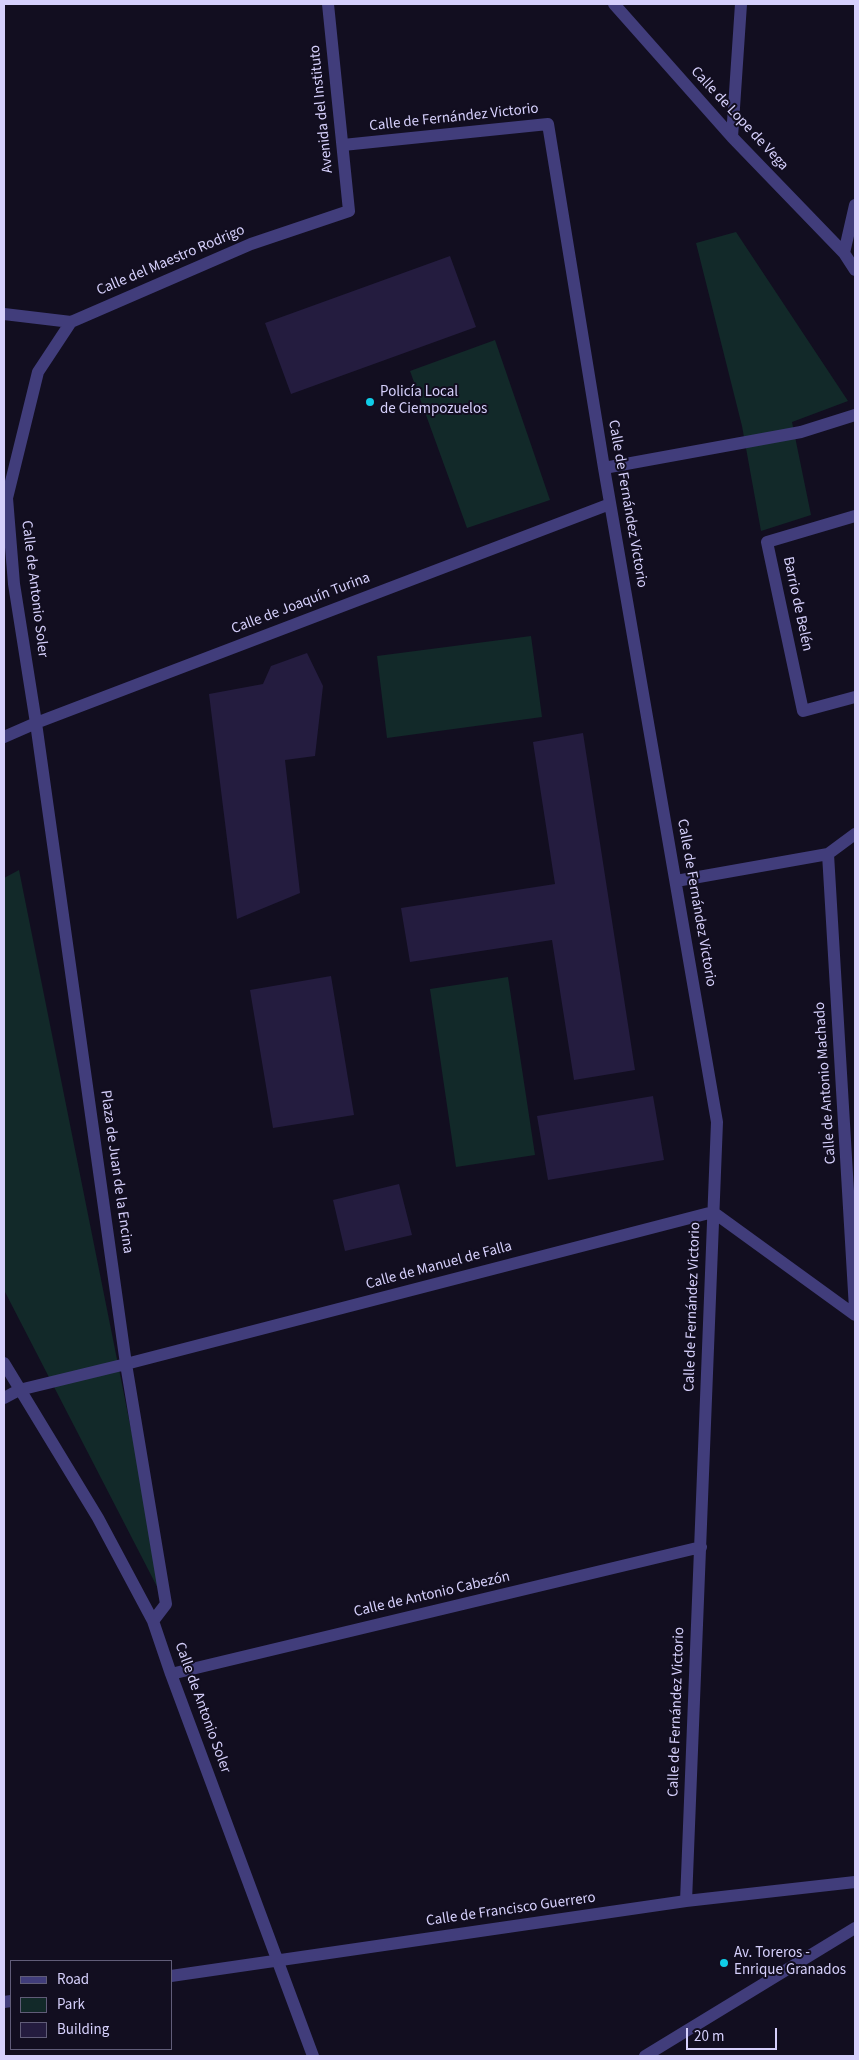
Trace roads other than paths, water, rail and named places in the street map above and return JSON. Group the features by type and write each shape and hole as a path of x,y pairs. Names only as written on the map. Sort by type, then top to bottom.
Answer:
{"street":[{"name":"Avenida del Instituto","path":"328,4 349,212"},
{"name":"Calle de Lope de Vega","path":"614,4 732,138 844,253 855,270"},
{"path":"732,138 741,4"},
{"name":"Calle de Fernández Victorio","path":"343,145 548,124 610,504 717,1122 686,1901"},
{"path":"844,253 855,205"},
{"name":"Calle del Maestro Rodrigo","path":"71,322 251,244 349,212"},
{"path":"4,314 71,322"},
{"name":"Calle de Antonio Soler","path":"36,723 14,584 5,497 38,372 71,322"},
{"path":"604,468 801,432 855,415"},
{"name":"Calle de Joaquín Turina","path":"4,737 36,723 610,504"},
{"name":"Barrio de Belén","path":"855,516 767,542 803,711 855,697"},
{"name":"Plaza de Juan de la Encina","path":"36,723 126,1364 166,1604 153,1620"},
{"path":"676,881 828,854 855,834"},
{"name":"Calle de Antonio Machado","path":"828,854 853,1243 855,1309"},
{"path":"713,1212 855,1316"},
{"name":"Calle de Manuel de Falla","path":"4,1398 19,1390 713,1212"},
{"path":"4,1363 19,1390"},
{"name":"Calle de Antonio Soler","path":"19,1390 98,1518 153,1620 171,1674 313,2056"},
{"name":"Calle de Antonio Cabezón","path":"171,1674 700,1547"},
{"name":"Calle de Francisco Guerrero","path":"172,1976 277,1959 686,1901 855,1882"},
{"path":"645,2056 855,1928"}],"place":[{"name":"Policía Local de Ciempozuelos","path":"370,402"},
{"name":"Av. Toreros - Enrique Granados","path":"724,1963"}]}
